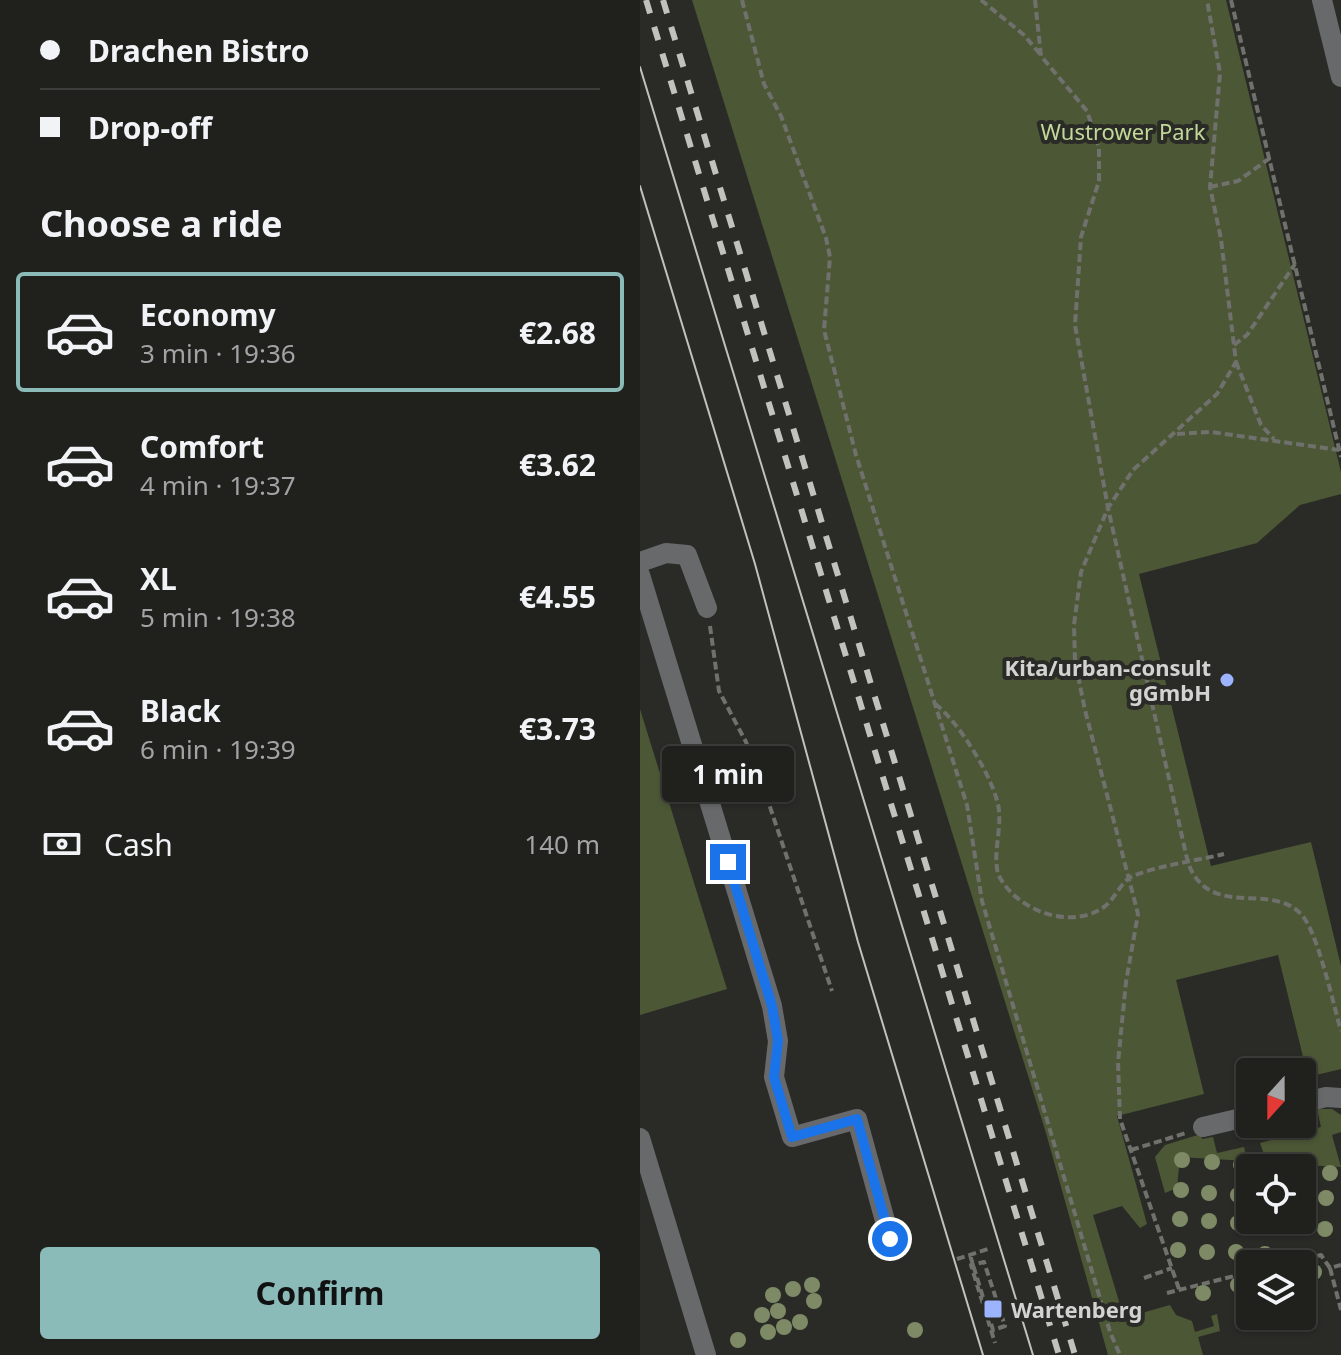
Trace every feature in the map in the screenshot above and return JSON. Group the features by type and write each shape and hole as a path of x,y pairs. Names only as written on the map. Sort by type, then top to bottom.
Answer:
{"street":[{"path":"1322,0 1341,77"},
{"path":"640,562 666,553 687,555 707,608"},
{"path":"640,575 772,1006 778,1041 774,1077 792,1137 857,1119 890,1239"},
{"path":"1316,1100 1341,1098"},
{"path":"1203,1127 1236,1119"},
{"path":"640,1138 706,1355"}],"path":[{"path":"742,0 764,84 781,116 826,238 830,257 824,330 856,455 967,805 982,901 1009,1000 1110,1332 1120,1355"},
{"path":"981,0 1024,35 1087,111 1099,148 1099,181 1081,237 1075,325 1108,508 1188,863 1196,882 1214,893 1275,902 1300,912 1312,934 1341,1031"},
{"path":"1035,0 1041,56"},
{"path":"1207,0 1220,73 1210,187 1221,239 1236,362 1261,425 1276,440"},
{"path":"1231,0 1341,457"},
{"path":"1210,187 1238,181 1270,158"},
{"path":"1234,345 1247,335 1295,264"},
{"path":"1179,1289 1120,1119 1118,1062 1126,982 1138,932 1138,914 1099,768 1075,661 1074,625 1081,572 1108,508 1133,470 1157,445 1175,434 1217,394 1236,362"},
{"path":"1175,434 1211,432 1339,450"},
{"path":"707,608 719,691 760,780 832,991"},
{"path":"933,703 949,714 995,791 999,811 996,864 1002,883 1030,907 1062,918 1079,918 1108,904 1129,877 1224,854"},
{"path":"1131,1150 1203,1127"},
{"path":"957,1259 991,1248"},
{"path":"970,1255 975,1270 993,1330 1005,1326 984,1262 971,1265 995,1343"},
{"path":"1316,1256 1321,1255 1330,1268 1341,1310"},
{"path":"1330,1268 1341,1265"},
{"path":"1144,1278 1172,1268"},
{"path":"1167,1293 1236,1275"}],"green space":[{"name":"Wustrower Park","path":"692,0 1226,0 1341,472 1341,494 1300,505 1257,543 1139,574 1211,866 1311,842 1341,966 1341,1069 1316,1075 1316,1058 1303,1058 1278,955 1176,980 1204,1094 1117,1116 1147,1224 1140,1228 1122,1206 1093,1215 1124,1318 1170,1305 1176,1315 1192,1321 1195,1332 1214,1326 1211,1316 1217,1314 1220,1331 1198,1337 1203,1355 1108,1355 1046,1133"},
{"path":"640,709 727,989 640,1015"},
{"path":"1317,1109 1332,1109 1341,1115 1341,1132 1332,1135 1341,1167 1316,1166 1316,1154 1264,1154 1260,1143 1279,1138 1316,1138 1316,1128 1321,1127"},
{"path":"1201,1134 1202,1139 1213,1137 1217,1153 1244,1147 1246,1154 1236,1154 1236,1160 1180,1157 1177,1188 1165,1193 1155,1157 1165,1145"}],"tram line":[{"path":"640,67 1033,1355"},
{"path":"640,186 755,564 858,942 983,1355"}],"railway":[{"path":"646,0 1059,1355"},
{"path":"663,0 1075,1355"}],"place":[{"name":"Kita/urban-consult gGmbH","path":"1227,680"},
{"name":"Wartenberg","path":"993,1309"}],"route":[{"path":"728,862 772,1006 778,1041 774,1077 792,1137 857,1119 890,1239"}]}
